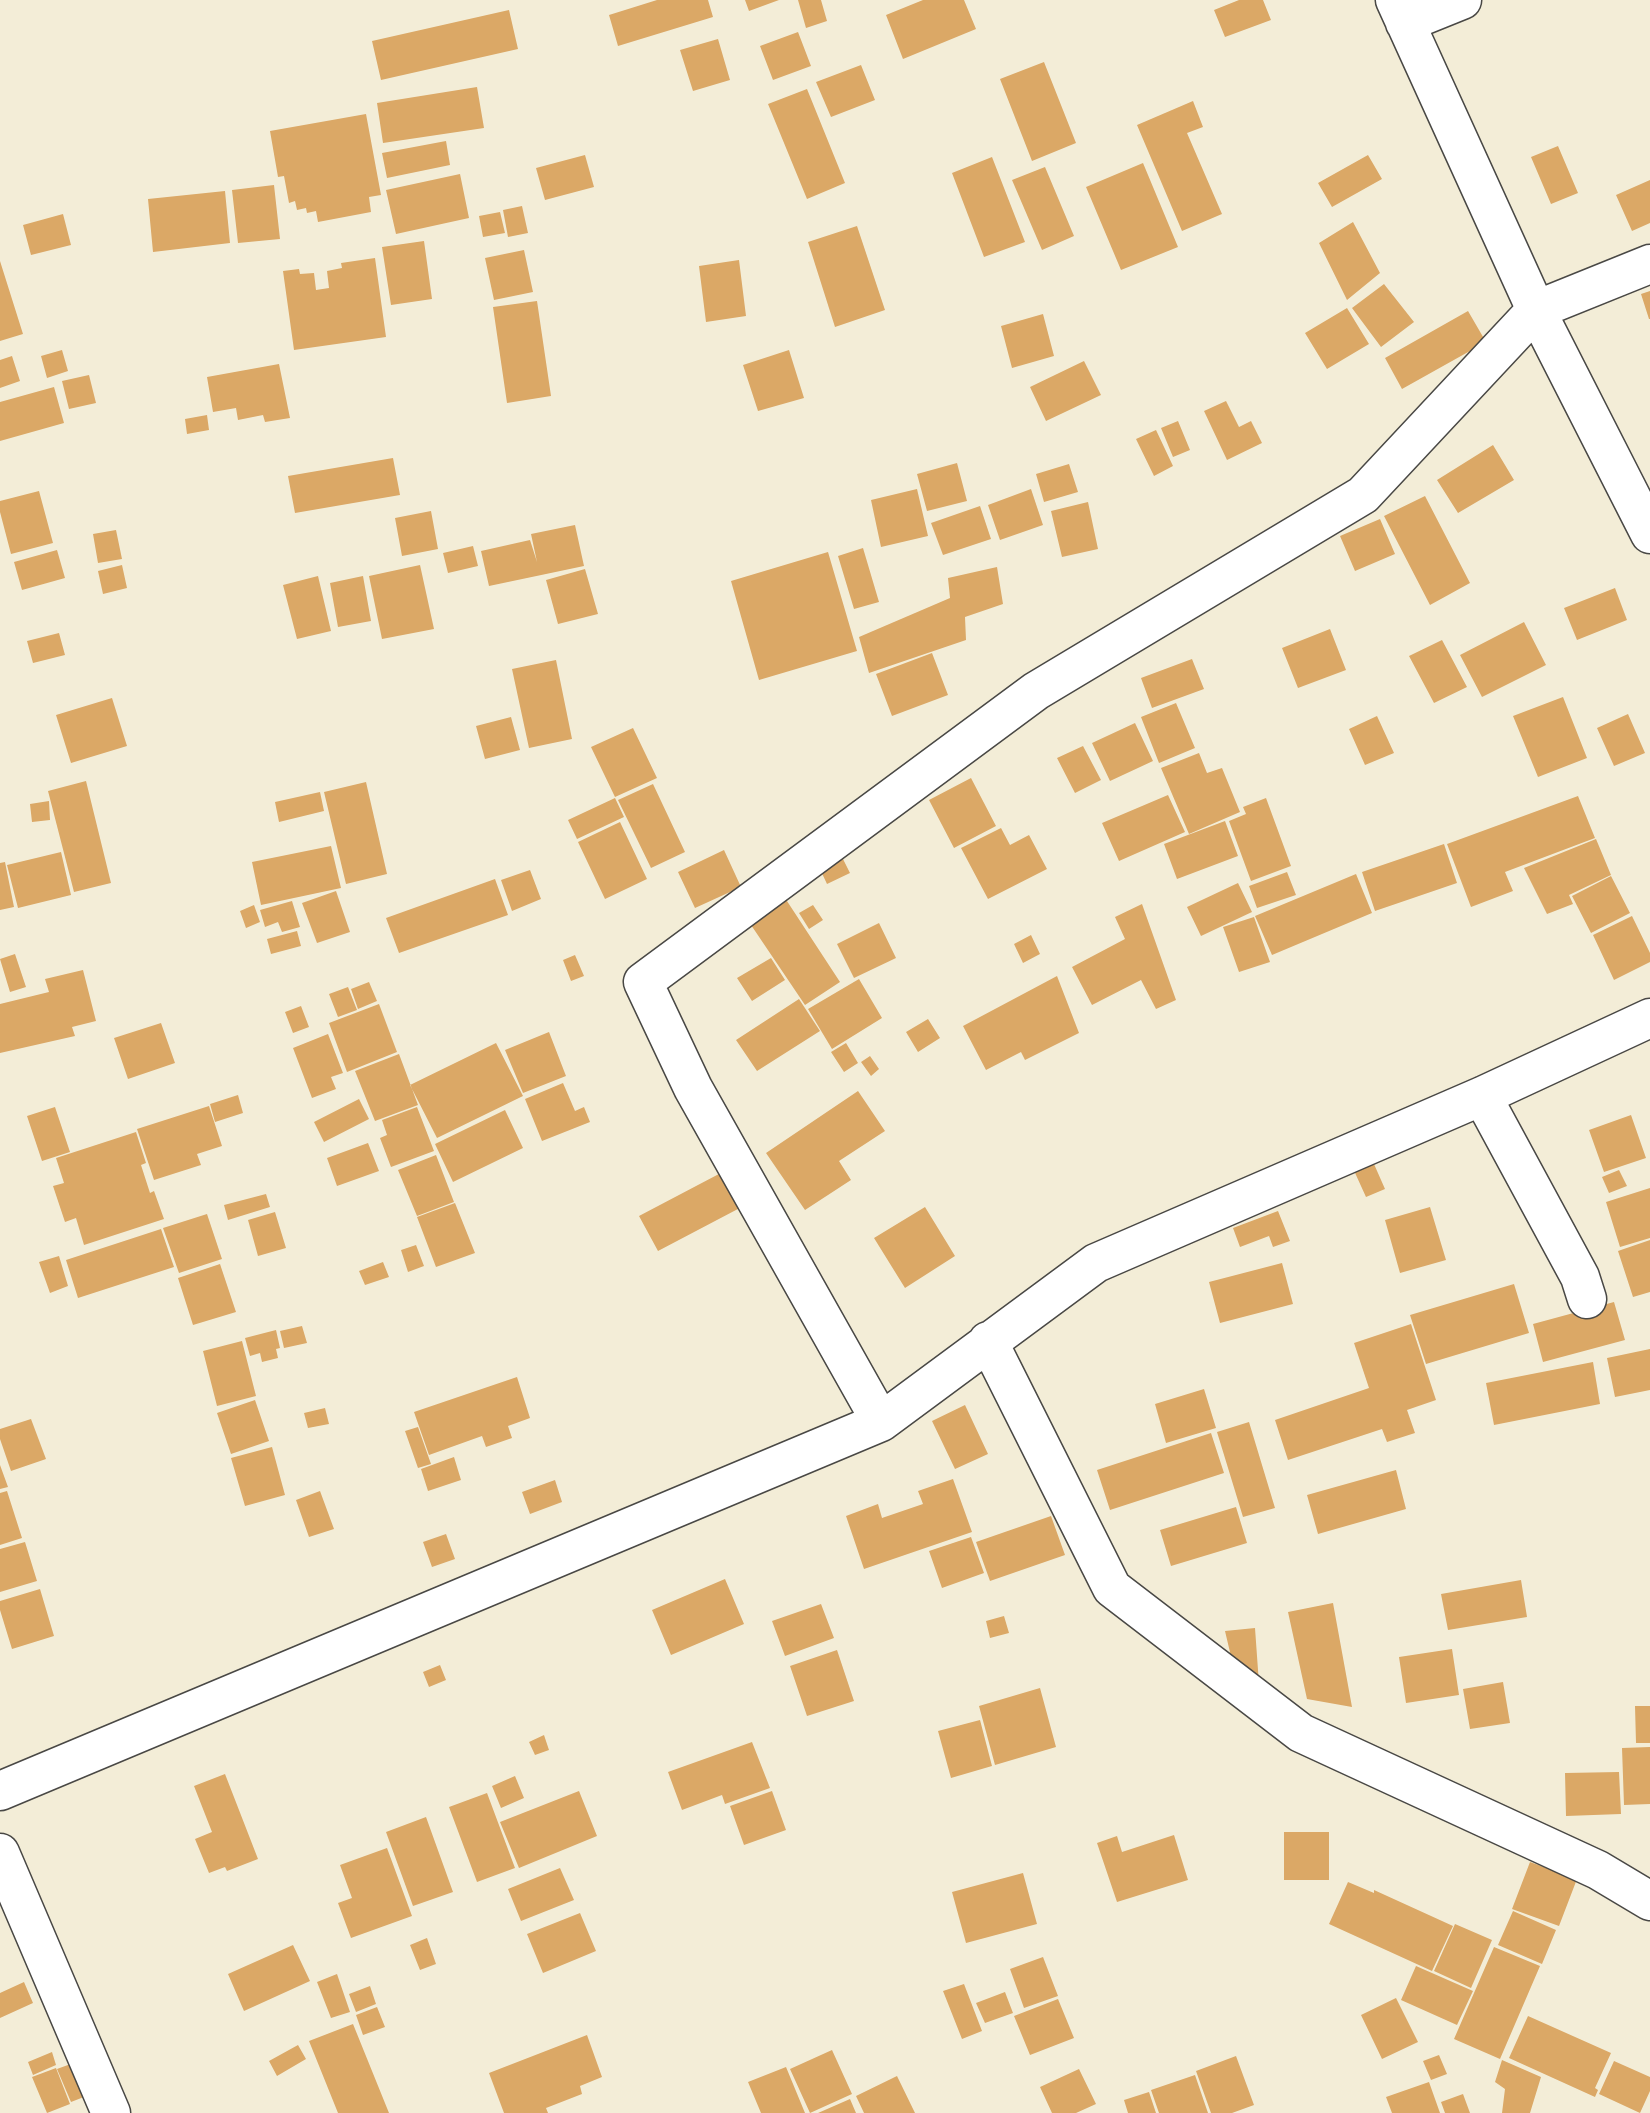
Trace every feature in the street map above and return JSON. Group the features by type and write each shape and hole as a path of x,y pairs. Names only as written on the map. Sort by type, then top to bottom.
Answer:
{"street":[{"path":"1462,0 1400,12 1536,310 1650,534"},
{"path":"881,1422 693,1088 643,982 1036,691 1363,495 1536,310 1650,264"},
{"path":"0,1791 881,1422 1096,1263 1482,1096 1650,1018"},
{"path":"1482,1096 1580,1277 1587,1300"},
{"path":"988,1341 1112,1588 1301,1734 1598,1870 1650,1901"},
{"path":"0,1853 111,2113"}],"building":[{"path":"657,0 708,0 713,17 618,46 609,15"},
{"path":"745,0 779,0 749,11"},
{"path":"798,0 821,0 827,21 806,28"},
{"path":"923,0 964,0 976,29 903,59 886,15"},
{"path":"1239,0 1263,0 1271,20 1225,37 1214,10"},
{"path":"509,10 518,49 381,80 372,41"},
{"path":"798,32 811,66 773,80 760,46"},
{"path":"718,39 730,80 693,91 680,50"},
{"path":"1044,62 1076,143 1032,161 1000,79"},
{"path":"861,65 875,100 831,117 816,82"},
{"path":"477,87 484,128 383,143 377,103"},
{"path":"807,89 845,183 807,199 768,104"},
{"path":"1193,101 1203,127 1187,133 1222,214 1182,231 1137,125"},
{"path":"366,114 381,195 369,197 371,212 318,222 316,211 307,213 306,208 297,210 295,201 289,203 284,176 278,177 270,131"},
{"path":"446,141 450,165 387,178 382,153"},
{"path":"1558,146 1578,193 1551,204 1531,157"},
{"path":"585,155 594,187 545,200 536,168"},
{"path":"1368,155 1382,179 1332,207 1318,183"},
{"path":"992,157 1025,242 984,257 952,173"},
{"path":"1143,163 1178,247 1121,270 1086,187"},
{"path":"1045,167 1074,236 1042,250 1012,180"},
{"path":"460,174 469,218 396,234 386,190"},
{"path":"1650,180 1650,223 1632,231 1616,195"},
{"path":"274,185 280,239 238,243 232,190"},
{"path":"225,191 230,243 153,252 148,199"},
{"path":"522,206 528,233 508,237 503,210"},
{"path":"500,212 505,233 483,237 479,216"},
{"path":"63,214 71,245 31,255 23,225"},
{"path":"1353,222 1380,273 1347,300 1319,243"},
{"path":"857,226 885,310 835,327 808,242"},
{"path":"424,241 432,299 391,305 382,247"},
{"path":"524,250 533,292 494,300 485,258"},
{"path":"375,258 386,337 294,350 283,271 299,269 300,274 314,273 316,290 329,288 327,271 342,268 341,263"},
{"path":"739,260 746,316 706,322 699,266"},
{"path":"0,261 23,334 0,341"},
{"path":"1384,284 1414,322 1381,347 1352,308"},
{"path":"1650,291 1650,319 1649,319 1641,294"},
{"path":"537,301 551,396 507,403 493,307"},
{"path":"1347,308 1369,344 1327,369 1305,333"},
{"path":"1468,311 1486,342 1402,389 1385,358"},
{"path":"1043,314 1054,356 1012,368 1001,326"},
{"path":"62,350 68,371 47,378 41,356"},
{"path":"789,350 804,398 758,411 743,365"},
{"path":"12,356 20,381 0,388 0,360"},
{"path":"1084,361 1101,395 1046,421 1030,387"},
{"path":"279,364 290,418 265,422 263,415 238,420 236,408 213,412 207,377"},
{"path":"89,375 96,403 69,409 62,381"},
{"path":"54,387 64,423 0,441 0,402"},
{"path":"1226,401 1239,427 1251,421 1262,443 1227,460 1204,411"},
{"path":"207,415 209,430 187,434 185,419"},
{"path":"1178,421 1190,450 1173,457 1161,428"},
{"path":"1156,430 1173,466 1154,476 1136,439"},
{"path":"1493,445 1514,480 1458,513 1437,480"},
{"path":"393,458 400,495 295,513 288,476"},
{"path":"957,463 967,501 927,511 917,474"},
{"path":"1069,464 1078,492 1044,502 1036,474"},
{"path":"917,489 928,536 881,547 871,500"},
{"path":"1031,489 1043,525 1000,540 988,505"},
{"path":"39,491 53,543 11,554 0,512 0,501"},
{"path":"1425,496 1470,583 1430,605 1384,516"},
{"path":"1088,502 1098,549 1062,557 1051,511"},
{"path":"980,506 991,539 943,555 931,523"},
{"path":"431,511 438,549 402,556 395,518"},
{"path":"1380,519 1395,554 1355,571 1340,536"},
{"path":"575,525 584,566 489,586 481,551 530,540 537,562 531,534"},
{"path":"116,530 122,559 98,563 93,534"},
{"path":"473,546 478,566 448,573 443,553"},
{"path":"863,548 879,602 854,609 838,556"},
{"path":"57,550 65,578 22,590 14,562"},
{"path":"828,552 857,651 759,680 731,581"},
{"path":"122,565 127,588 103,594 98,571"},
{"path":"420,565 434,629 382,639 369,576"},
{"path":"997,567 1003,604 965,617 966,640 869,673 859,637 950,598 948,578"},
{"path":"585,569 598,614 558,624 546,580"},
{"path":"318,576 331,631 297,639 283,585"},
{"path":"363,576 371,621 338,627 330,583"},
{"path":"1615,588 1627,620 1577,640 1564,608"},
{"path":"1524,622 1546,665 1482,697 1460,655"},
{"path":"1330,629 1346,670 1298,688 1282,648"},
{"path":"59,633 65,655 33,663 27,641"},
{"path":"1442,640 1467,687 1434,703 1409,656"},
{"path":"932,653 948,695 892,716 876,674"},
{"path":"1192,659 1204,689 1152,708 1141,678"},
{"path":"556,660 572,739 529,748 512,669"},
{"path":"1563,697 1587,758 1538,777 1513,716"},
{"path":"112,698 127,746 71,763 56,715"},
{"path":"1176,703 1195,748 1159,763 1141,717"},
{"path":"1628,714 1645,753 1614,766 1597,728"},
{"path":"1377,716 1394,753 1365,765 1349,729"},
{"path":"511,717 520,750 485,759 476,726"},
{"path":"1135,723 1153,761 1110,781 1092,743"},
{"path":"633,728 657,778 615,797 591,747"},
{"path":"1083,746 1101,780 1075,793 1057,758"},
{"path":"1199,753 1207,773 1222,768 1240,812 1189,834 1161,768"},
{"path":"971,778 996,826 954,848 929,800"},
{"path":"86,781 111,883 74,892 48,791"},
{"path":"366,782 387,874 346,884 324,792"},
{"path":"653,784 685,852 651,868 618,800"},
{"path":"320,792 324,811 279,822 275,802"},
{"path":"1168,795 1185,832 1119,861 1102,823"},
{"path":"1578,796 1595,838 1505,872 1513,891 1471,907 1447,844"},
{"path":"615,798 624,817 577,839 568,820"},
{"path":"1266,798 1291,866 1251,881 1229,821 1246,814 1243,807"},
{"path":"49,801 50,820 32,822 30,804"},
{"path":"1225,821 1238,856 1177,879 1164,844"},
{"path":"620,822 647,879 605,899 578,842"},
{"path":"1001,828 1010,845 1029,835 1047,869 988,899 961,848"},
{"path":"1596,839 1611,875 1569,895 1573,904 1547,914 1524,868"},
{"path":"1444,844 1457,883 1375,911 1362,872"},
{"path":"331,846 341,888 261,905 252,862"},
{"path":"724,850 741,887 695,908 678,872"},
{"path":"61,852 71,895 18,908 7,865"},
{"path":"843,859 850,873 827,884 820,869"},
{"path":"5,862 14,907 0,910 0,863"},
{"path":"530,870 541,899 512,911 501,880"},
{"path":"1287,872 1296,895 1257,908 1249,886"},
{"path":"1356,874 1372,913 1272,955 1255,916"},
{"path":"1611,876 1630,913 1591,933 1572,896"},
{"path":"495,879 508,915 399,953 386,918"},
{"path":"1238,883 1252,912 1201,936 1187,907"},
{"path":"336,891 350,932 317,943 302,903"},
{"path":"785,898 840,982 805,1005 749,922"},
{"path":"292,901 300,927 282,932 278,922 265,927 260,910"},
{"path":"1142,904 1176,1000 1156,1009 1141,980 1092,1005 1072,967 1125,939 1115,917"},
{"path":"254,905 260,922 246,928 240,911"},
{"path":"813,905 823,920 809,929 799,913"},
{"path":"1632,916 1650,953 1650,962 1614,980 1593,935"},
{"path":"1254,917 1270,962 1239,972 1223,927"},
{"path":"879,923 896,958 854,978 837,944"},
{"path":"297,931 301,946 271,954 267,939"},
{"path":"1031,935 1040,954 1023,963 1014,944"},
{"path":"15,954 26,987 10,992 0,959"},
{"path":"575,955 584,976 571,981 563,960"},
{"path":"771,958 785,980 752,1001 737,978"},
{"path":"83,970 96,1021 72,1027 75,1036 0,1053 0,1004 49,992 45,979"},
{"path":"1057,976 1079,1033 1025,1060 1021,1052 986,1070 963,1026"},
{"path":"859,979 882,1018 832,1049 808,1009"},
{"path":"369,982 377,1001 358,1009 351,989"},
{"path":"348,987 357,1010 338,1017 329,994"},
{"path":"799,999 820,1031 757,1071 736,1040"},
{"path":"379,1004 397,1052 347,1072 329,1023"},
{"path":"301,1006 309,1027 293,1033 285,1012"},
{"path":"928,1019 940,1038 918,1052 906,1032"},
{"path":"161,1023 175,1063 128,1079 114,1038"},
{"path":"549,1032 566,1076 523,1093 505,1050"},
{"path":"328,1034 343,1073 331,1077 336,1089 312,1098 293,1048"},
{"path":"496,1043 523,1096 437,1138 410,1085"},
{"path":"846,1043 858,1063 844,1072 831,1052"},
{"path":"399,1054 418,1105 375,1121 355,1071"},
{"path":"870,1056 879,1069 871,1076 861,1062"},
{"path":"563,1083 575,1111 584,1107 590,1122 542,1141 525,1099"},
{"path":"858,1091 885,1131 839,1161 851,1180 805,1210 766,1153"},
{"path":"238,1095 243,1113 215,1122 210,1104"},
{"path":"359,1099 369,1119 324,1142 314,1122"},
{"path":"209,1106 222,1146 197,1154 201,1165 154,1180 137,1129"},
{"path":"55,1107 70,1152 42,1161 27,1116"},
{"path":"417,1107 434,1151 391,1167 380,1138 387,1135 382,1120"},
{"path":"505,1110 523,1148 453,1182 435,1144"},
{"path":"1631,1115 1646,1158 1604,1172 1589,1130"},
{"path":"136,1132 146,1163 141,1165 150,1193 154,1191 164,1219 84,1245 76,1218 65,1222 53,1186 64,1183 56,1158"},
{"path":"368,1143 379,1171 337,1186 327,1158"},
{"path":"436,1155 454,1202 417,1216 398,1170"},
{"path":"1370,1155 1385,1189 1366,1197 1351,1164"},
{"path":"736,1165 755,1200 658,1251 639,1216"},
{"path":"1619,1170 1627,1186 1609,1193 1602,1177"},
{"path":"1650,1188 1650,1238 1620,1247 1606,1202"},
{"path":"266,1194 270,1207 228,1220 224,1205"},
{"path":"455,1203 475,1253 436,1267 417,1217"},
{"path":"925,1207 955,1256 905,1288 874,1238"},
{"path":"1430,1207 1446,1260 1400,1273 1385,1220"},
{"path":"1278,1211 1290,1241 1273,1247 1269,1236 1240,1247 1233,1228"},
{"path":"275,1212 286,1248 258,1256 248,1220"},
{"path":"207,1214 222,1259 179,1273 163,1228"},
{"path":"161,1229 174,1267 78,1298 66,1260"},
{"path":"1650,1240 1650,1292 1633,1297 1618,1251"},
{"path":"416,1245 424,1266 408,1272 401,1250"},
{"path":"59,1256 68,1286 50,1293 39,1262"},
{"path":"383,1262 389,1277 365,1285 359,1271"},
{"path":"1282,1263 1293,1304 1220,1323 1209,1282"},
{"path":"220,1264 236,1312 193,1325 178,1278"},
{"path":"1514,1284 1529,1333 1426,1364 1410,1315"},
{"path":"1614,1302 1625,1340 1543,1362 1533,1324"},
{"path":"1411,1324 1436,1400 1407,1410 1415,1433 1387,1442 1382,1429 1288,1460 1275,1420 1369,1388 1354,1343"},
{"path":"302,1326 307,1343 284,1348 280,1331"},
{"path":"276,1330 280,1348 276,1349 278,1358 262,1362 260,1353 250,1356 245,1338"},
{"path":"242,1341 256,1396 217,1406 203,1351"},
{"path":"1650,1349 1650,1390 1615,1397 1607,1358"},
{"path":"1593,1362 1600,1404 1494,1425 1486,1383"},
{"path":"517,1377 530,1418 508,1426 512,1438 486,1447 482,1436 429,1455 414,1412"},
{"path":"1204,1389 1216,1428 1166,1443 1155,1404"},
{"path":"255,1400 269,1441 231,1454 217,1413"},
{"path":"965,1405 988,1454 955,1469 932,1421"},
{"path":"325,1408 329,1424 308,1428 304,1413"},
{"path":"31,1419 46,1459 11,1471 0,1439 0,1429"},
{"path":"1249,1422 1275,1508 1243,1517 1217,1432"},
{"path":"418,1427 431,1464 418,1468 405,1431"},
{"path":"1211,1433 1224,1473 1110,1510 1097,1470"},
{"path":"272,1447 285,1495 245,1506 231,1458"},
{"path":"454,1457 461,1480 428,1491 421,1469"},
{"path":"0,1465 8,1487 0,1489"},
{"path":"1396,1470 1406,1509 1318,1534 1307,1495"},
{"path":"953,1479 972,1532 864,1569 846,1516 878,1504 882,1518 923,1504 918,1491"},
{"path":"555,1480 562,1502 530,1514 522,1492"},
{"path":"7,1491 22,1538 0,1545 0,1493"},
{"path":"320,1491 334,1529 309,1537 296,1500"},
{"path":"1236,1507 1247,1543 1171,1566 1160,1530"},
{"path":"1051,1516 1065,1555 990,1581 976,1542"},
{"path":"446,1534 455,1559 432,1567 423,1542"},
{"path":"971,1537 984,1573 942,1588 929,1551"},
{"path":"25,1542 37,1581 0,1592 0,1549"},
{"path":"725,1579 744,1624 671,1655 652,1610"},
{"path":"1521,1580 1527,1617 1448,1630 1441,1594"},
{"path":"40,1589 54,1636 12,1649 0,1610 0,1601"},
{"path":"1333,1603 1352,1707 1307,1699 1288,1612"},
{"path":"821,1604 834,1638 785,1656 772,1621"},
{"path":"1004,1616 1009,1633 990,1638 986,1621"},
{"path":"1255,1628 1259,1684 1233,1665 1225,1631"},
{"path":"1452,1649 1459,1695 1406,1703 1399,1657"},
{"path":"837,1650 854,1701 807,1716 790,1666"},
{"path":"440,1665 446,1680 429,1687 423,1672"},
{"path":"1503,1682 1510,1723 1470,1729 1463,1689"},
{"path":"1040,1688 1056,1747 995,1765 979,1706"},
{"path":"1635,1706 1650,1706 1650,1743 1636,1743"},
{"path":"980,1720 992,1766 951,1778 938,1731"},
{"path":"544,1735 549,1750 535,1755 529,1742"},
{"path":"752,1742 770,1788 725,1804 722,1795 682,1810 668,1772"},
{"path":"1650,1747 1650,1804 1624,1805 1622,1748"},
{"path":"1619,1772 1621,1814 1566,1816 1565,1773"},
{"path":"225,1774 258,1859 227,1871 225,1867 209,1873 195,1839 212,1832 194,1786"},
{"path":"515,1776 524,1798 501,1808 492,1786"},
{"path":"579,1791 597,1836 519,1868 500,1822"},
{"path":"772,1791 786,1830 744,1845 730,1806"},
{"path":"487,1793 515,1868 477,1882 449,1807"},
{"path":"426,1817 453,1892 413,1906 386,1832"},
{"path":"1284,1832 1329,1832 1329,1880 1284,1880"},
{"path":"1174,1835 1188,1880 1117,1902 1097,1843 1117,1836 1122,1852"},
{"path":"387,1848 412,1916 351,1938 338,1903 352,1898 340,1865"},
{"path":"1530,1862 1577,1879 1559,1926 1512,1909"},
{"path":"560,1868 574,1900 521,1921 508,1889"},
{"path":"1023,1873 1037,1924 966,1943 952,1892"},
{"path":"1348,1882 1374,1893 1374,1890 1453,1926 1432,1971 1329,1924"},
{"path":"1513,1911 1556,1930 1542,1964 1498,1945"},
{"path":"580,1913 596,1951 543,1973 527,1934"},
{"path":"1455,1924 1492,1940 1471,1988 1434,1971"},
{"path":"427,1938 436,1964 420,1970 410,1945"},
{"path":"293,1945 310,1981 244,2011 228,1974"},
{"path":"1494,1947 1540,1966 1500,2059 1454,2039"},
{"path":"1043,1957 1058,1996 1024,2008 1010,1969"},
{"path":"1416,1966 1473,1991 1457,2025 1401,2000"},
{"path":"337,1974 350,2012 331,2018 317,1982"},
{"path":"24,1982 33,2003 0,2018 0,1993"},
{"path":"964,1984 982,2031 962,2039 943,1991"},
{"path":"370,1986 376,2004 356,2012 349,1994"},
{"path":"1005,1992 1013,2013 985,2023 976,2003"},
{"path":"1396,1998 1418,2042 1382,2059 1361,2015"},
{"path":"1058,1999 1074,2038 1030,2055 1014,2016"},
{"path":"377,2007 385,2027 363,2035 356,2015"},
{"path":"1528,2016 1611,2053 1595,2088 1598,2090 1595,2097 1509,2058"},
{"path":"353,2024 389,2113 338,2113 309,2041"},
{"path":"587,2035 602,2077 580,2086 582,2094 546,2108 548,2113 504,2113 489,2073"},
{"path":"298,2045 306,2059 277,2076 269,2061"},
{"path":"832,2050 852,2094 810,2113 790,2069"},
{"path":"52,2052 56,2065 33,2075 28,2062"},
{"path":"1439,2055 1447,2074 1431,2080 1423,2061"},
{"path":"1236,2056 1254,2105 1232,2113 1211,2113 1196,2071"},
{"path":"1502,2060 1541,2077 1530,2113 1502,2113 1505,2089 1495,2082"},
{"path":"1614,2061 1650,2077 1650,2091 1640,2113 1599,2094"},
{"path":"76,2062 89,2095 71,2102 57,2069"},
{"path":"786,2067 805,2113 761,2113 748,2082"},
{"path":"56,2068 70,2104 47,2113 32,2077"},
{"path":"1079,2069 1096,2104 1076,2113 1052,2113 1040,2087"},
{"path":"1195,2075 1208,2113 1159,2113 1151,2090"},
{"path":"897,2076 915,2113 864,2113 856,2096"},
{"path":"1429,2082 1440,2113 1392,2113 1386,2097"},
{"path":"1149,2092 1156,2113 1128,2113 1124,2100"},
{"path":"1463,2094 1470,2113 1445,2113 1441,2102"},
{"path":"850,2099 856,2113 818,2113"}]}
